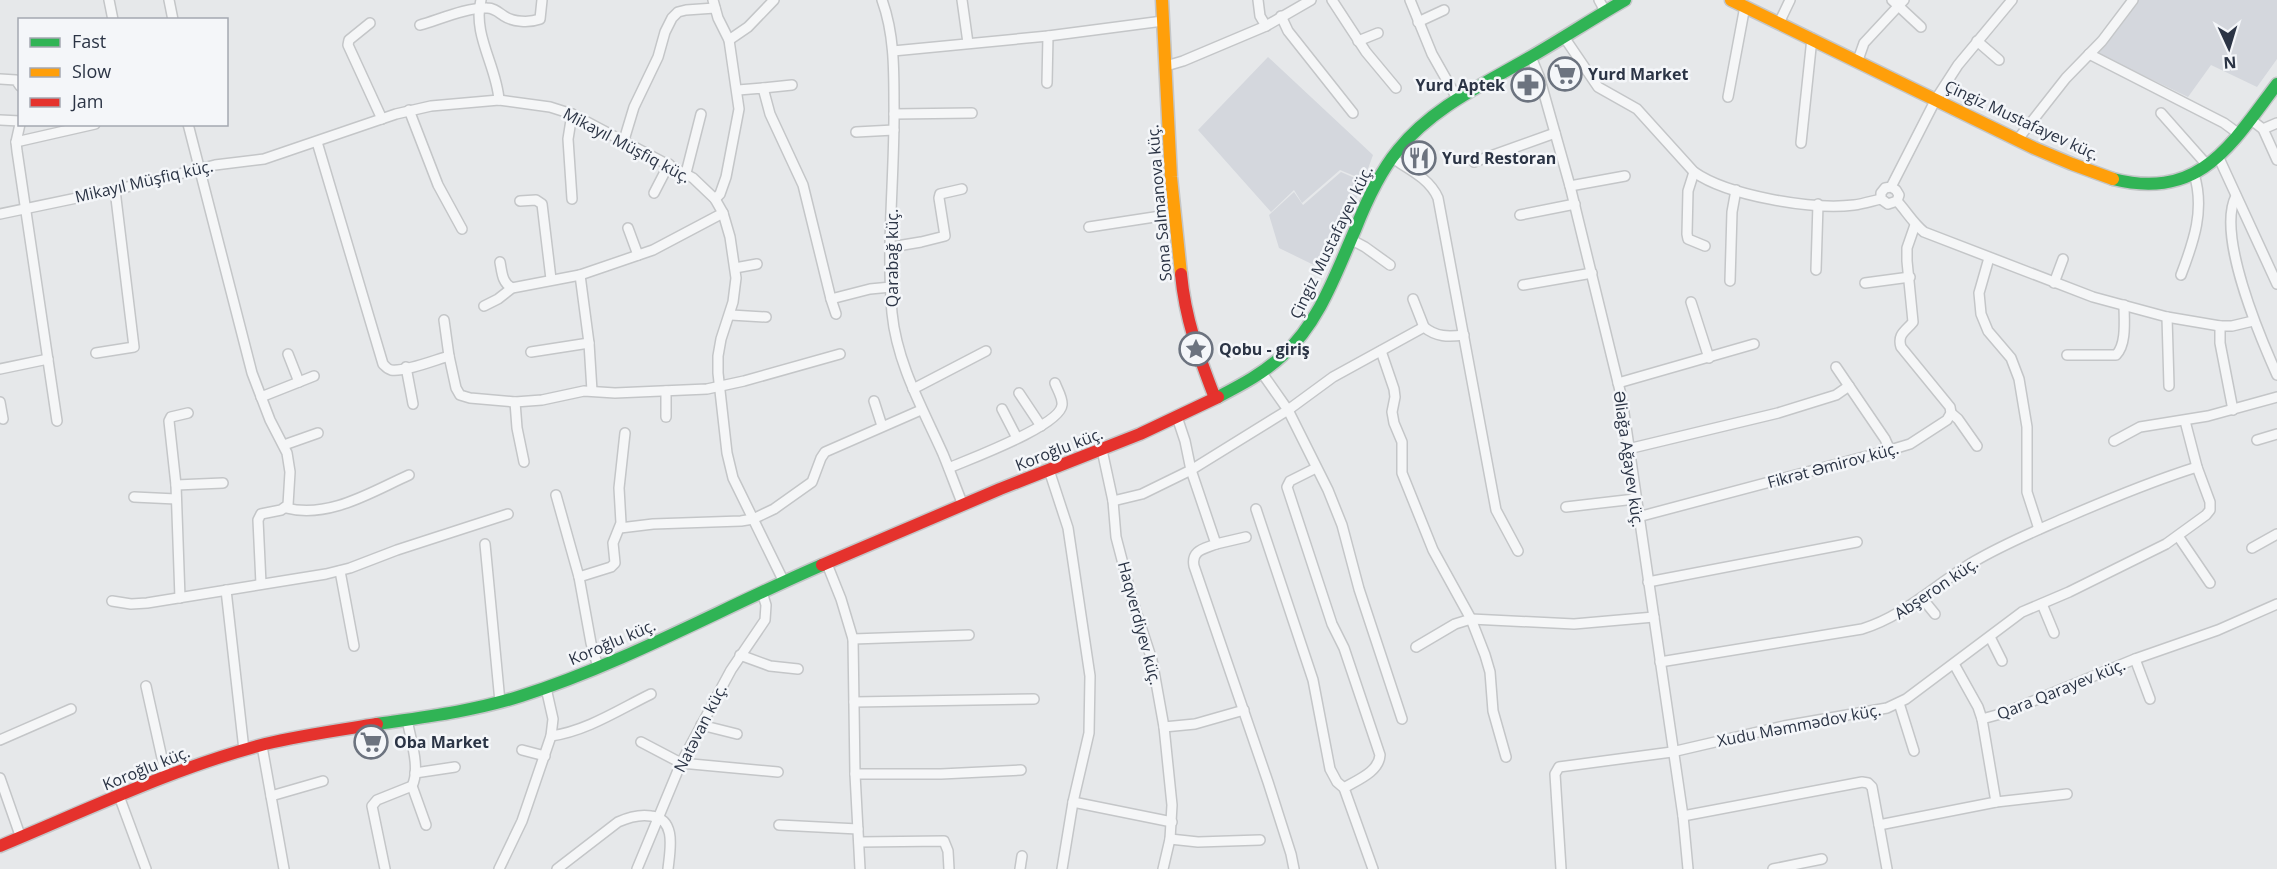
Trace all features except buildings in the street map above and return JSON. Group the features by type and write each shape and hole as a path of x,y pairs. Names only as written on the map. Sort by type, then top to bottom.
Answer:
{"street":[{"path":"109,0 112,18"},
{"path":"169,0 173,18"},
{"path":"420,25 480,4 518,21 536,21 542,15 542,0"},
{"path":"729,40 748,27 774,0"},
{"name":"Qarabağ küç.","path":"882,0 891,33 893,51 892,315 897,340 913,389 963,505"},
{"path":"962,0 968,43"},
{"name":"Sona Salmanova küç.","path":"1162,0 1174,214 1183,299 1189,326 1215,398"},
{"path":"1258,0 1260,16 1266,26"},
{"path":"1166,66 1266,26 1311,0"},
{"path":"1332,0 1358,41 1396,88"},
{"path":"1410,0 1432,54 1458,100"},
{"name":"Çingiz Mustafayev küç.","path":"1215,398 1262,373 1289,350 1307,328 1378,180 1392,158 1412,134 1458,100 1564,37 1602,6 1625,0"},
{"name":"Çingiz Mustafayev küç.","path":"1731,0 2018,139 2094,172 2122,181 2156,185 2179,181 2194,174 2218,156 2239,134 2277,84"},
{"path":"1779,23 1790,0"},
{"path":"1881,199 1883,190 1891,187 1936,99 1977,41 2012,0"},
{"path":"2018,139 2066,78 2113,28 2133,0"},
{"path":"1858,60 1864,44 1899,2 1921,27"},
{"path":"480,4 483,42 496,82 499,100"},
{"path":"624,140 634,107 672,18 678,12 714,4 729,40 740,109 726,177 720,194 715,199"},
{"path":"1728,97 1745,6"},
{"path":"1418,22 1444,10"},
{"path":"1281,16 1288,31 1353,113"},
{"path":"893,51 1048,36 1163,21"},
{"path":"370,23 349,40 348,45 382,119"},
{"path":"1358,41 1378,33"},
{"path":"1047,83 1048,36"},
{"path":"1564,37 1598,87 1637,108 1694,172 1703,178 1736,190 1777,200 1854,205 1881,199 1888,204 1897,201"},
{"path":"1802,143 1812,38"},
{"path":"1977,41 1999,60"},
{"path":"2089,54 2224,123 2239,134"},
{"name":"Əliağa Ağayev küç.","path":"1532,57 1575,204 1618,383 1683,816 1688,869"},
{"path":"0,79 16,81 18,84"},
{"path":"738,90 792,85"},
{"path":"763,88 770,114 803,184 836,314"},
{"name":"Mikayıl Müşfiq küç.","path":"0,214 115,190 230,162 264,159 409,110 430,106 499,100 550,107 572,114 686,173 715,199 723,213 735,268 735,292 731,315 719,347 719,387 729,465 733,478 784,582"},
{"path":"409,110 438,185 462,229"},
{"path":"894,114 972,113"},
{"path":"2161,113 2207,165"},
{"path":"572,114 568,139 572,199"},
{"path":"686,173 701,114"},
{"path":"2250,119 2263,129 2277,160"},
{"path":"0,120 18,123"},
{"path":"2263,129 2277,123"},
{"path":"19,126 16,142 57,421"},
{"path":"16,142 86,126"},
{"path":"188,126 252,373 270,420 284,445 290,472 286,508"},
{"path":"855,132 894,130"},
{"path":"1474,162 1556,133"},
{"path":"317,142 383,364 392,370 449,356"},
{"path":"2218,156 2277,284"},
{"path":"1392,158 1434,188 1438,198 1496,510 1518,551"},
{"path":"654,193 669,164"},
{"path":"1694,172 1688,191 1687,234 1688,239 1705,246"},
{"path":"2181,275 2195,239 2198,220 2198,188 2194,174"},
{"path":"1570,186 1625,176"},
{"path":"1891,187 1898,192 1897,201 1915,225 1924,232 2055,283 2167,317 2220,326 2253,321"},
{"path":"891,246 945,236 940,194 962,189"},
{"path":"96,353 134,347 115,190"},
{"path":"1730,281 1732,212 1736,190"},
{"path":"2236,196 2231,210 2233,243 2253,321 2277,375"},
{"path":"520,201 536,200 542,204 552,279"},
{"path":"1520,215 1575,204"},
{"path":"1816,270 1818,204"},
{"path":"484,306 512,288 552,279 580,276 664,245 723,213"},
{"path":"1089,228 1174,214"},
{"path":"1915,225 1907,248 1913,322 1900,335 1899,340 1901,346 1950,407 1950,413 1958,419 1977,446"},
{"path":"628,228 638,255"},
{"path":"1350,239 1390,265"},
{"path":"1989,258 1979,292 1981,314 1988,331 2011,358 2019,379 2027,427 2027,492 2039,529"},
{"path":"2055,283 2063,259"},
{"path":"500,262 502,277 506,285 512,288"},
{"path":"735,268 757,264"},
{"path":"1524,285 1592,273"},
{"path":"580,276 589,343 592,391"},
{"path":"1865,283 1910,277"},
{"path":"831,299 870,289 891,287"},
{"path":"1413,298 1424,327 1430,332 1446,337 1464,335"},
{"path":"1691,302 1709,358"},
{"path":"2067,355 2116,355 2122,344 2124,305"},
{"path":"731,315 766,317"},
{"path":"2167,317 2169,386"},
{"path":"444,320 449,356 456,388 460,395 515,402 542,400 575,392 615,393 719,387 840,354"},
{"path":"2220,326 2220,343 2233,410"},
{"path":"1113,501 1142,494 1191,470 1288,410 1333,377 1424,327"},
{"path":"531,352 589,343"},
{"path":"1618,383 1754,344"},
{"path":"913,389 986,351"},
{"path":"1382,351 1394,389 1392,412 1402,442 1402,473 1433,550 1471,619 1490,672 1493,711 1506,757"},
{"path":"288,354 299,382"},
{"path":"0,369 48,359"},
{"path":"406,367 413,404"},
{"path":"1836,367 1885,439 1890,450"},
{"path":"1262,373 1288,410 1328,490 1342,525 1359,589 1402,719"},
{"path":"261,397 314,376"},
{"path":"949,468 1041,426 1059,412 1062,402 1055,383"},
{"path":"1628,449 1778,413 1836,395 1849,386"},
{"path":"666,391 666,417"},
{"path":"1019,393 1041,426"},
{"path":"2114,441 2140,428 2185,421 2277,397"},
{"name":"Koroğlu küç.","path":"0,846 166,776 244,750 304,736 407,720 500,702 546,688 963,505 1102,450 1215,398"},
{"path":"874,400 882,426"},
{"path":"0,402 3,419"},
{"path":"515,402 517,428 524,462"},
{"path":"1002,409 1017,438"},
{"path":"620,528 753,519 774,509 812,482 825,452 921,410"},
{"path":"180,598 176,484 169,421 171,417 188,413"},
{"name":"Fikrət Əmirov küç.","path":"1638,517 1890,450 1917,440 1947,420 1950,413"},
{"path":"1177,417 1191,470 1216,544"},
{"name":"Xudu Məmmədov küç.","path":"1561,869 1556,771 1566,765 1672,752 1784,726 1887,708 1899,703 1954,664 2022,612 2178,536 2210,510 2210,502 2197,466 2185,421"},
{"path":"284,445 318,433"},
{"path":"579,577 611,567 615,563 613,543 620,528 619,488 625,433"},
{"path":"2258,440 2277,434"},
{"name":"Haqverdiyev küç.","path":"1102,450 1113,501 1116,537 1133,602 1152,660 1164,727 1172,793 1172,822 1163,869"},
{"name":"Abşeron küç.","path":"1660,662 1862,629 1888,619 1975,561 2039,529 2151,481 2197,466"},
{"path":"1316,468 1290,482 1287,488 1288,494 1380,755 1380,760 1371,771 1344,788"},
{"path":"1049,470 1068,528 1090,676 1089,733 1073,802 1062,869"},
{"path":"261,584 258,520 261,514 286,508 304,511 333,507 410,475"},
{"path":"176,484 223,483"},
{"path":"556,495 579,577 591,644 598,667"},
{"path":"134,497 176,499"},
{"path":"1566,507 1635,499"},
{"path":"1256,509 1312,680 1330,769 1336,782 1344,788 1373,869"},
{"path":"112,602 131,604 180,598 340,571 508,514"},
{"path":"2252,548 2277,534"},
{"path":"2178,536 2210,583"},
{"path":"1246,537 1197,551 1194,556 1194,566 1244,710 1294,869"},
{"path":"1648,582 1857,542"},
{"path":"484,544 500,702"},
{"path":"827,564 841,598 853,639 855,774 861,869"},
{"path":"340,571 354,646"},
{"path":"226,590 244,750"},
{"name":"Natəvan küç.","path":"637,869 681,763 740,655 765,620 766,605 762,592"},
{"path":"1922,598 1935,614"},
{"path":"2042,603 2054,633"},
{"name":"Qara Qarayev küç.","path":"1996,802 1982,719 2004,713 2135,659 2218,630 2277,604"},
{"path":"1416,647 1455,624 1471,619 1574,624 1654,617"},
{"path":"853,639 969,635"},
{"path":"1990,637 2002,661"},
{"path":"740,655 770,666 798,669"},
{"path":"2135,659 2150,699"},
{"path":"1954,664 1978,707 1982,719"},
{"path":"146,686 166,776"},
{"path":"499,869 519,828 551,736 553,719 546,688"},
{"path":"551,736 570,732 651,694"},
{"path":"854,702 1034,699"},
{"path":"1899,703 1914,751"},
{"path":"0,740 71,709"},
{"path":"1164,727 1219,719 1244,710"},
{"path":"407,720 415,773 412,786 426,825"},
{"path":"701,725 737,734"},
{"path":"641,742 681,763 778,772"},
{"path":"262,746 284,869"},
{"path":"522,750 545,756"},
{"path":"415,773 455,767"},
{"path":"855,774 1021,770"},
{"path":"0,778 21,838"},
{"path":"271,796 323,781"},
{"path":"1683,816 1862,782 1868,783 1872,787 1887,869"},
{"path":"385,869 372,806 377,800 412,786"},
{"path":"1879,825 1996,802 2067,794"},
{"path":"119,796 147,869"},
{"path":"1073,802 1172,822"},
{"path":"557,869 618,822 629,817 644,815 660,817 668,824 670,835 668,869"},
{"path":"779,825 858,830"},
{"path":"1170,838 1198,842 1260,840"},
{"path":"859,842 940,840 947,845 949,869"},
{"path":"1020,869 1022,856"},
{"path":"1773,869 1822,859"}],"shaded area":[{"path":"2138,0 2277,0 2277,59 2257,87 2211,65 2188,97 2097,53"},
{"path":"1268,57 1373,155 1364,180 1340,170 1302,203 1294,190 1271,212 1198,130"},
{"path":"1341,172 1364,182 1343,228 1320,268 1279,248 1269,215 1294,192 1303,205"}],"traffic: fast":[{"path":"1218,397 1268,367 1283,355 1307,328 1325,297 1379,178 1411,135 1458,98 1625,0"},
{"path":"2113,179 2143,184 2169,182 2191,175 2210,163 2228,147 2277,84"},
{"path":"377,724 485,706 560,683 636,651 822,565"}],"traffic: slow":[{"path":"1162,0 1171,177 1181,274"},
{"path":"1731,0 2034,148 2113,179"}],"traffic: jam":[{"path":"1181,274 1194,337 1215,398"},
{"path":"822,565 1000,489 1140,434 1218,397"},
{"path":"0,846 131,790 197,765 265,744 377,724"}],"place":[{"name":"Yurd Market","path":"1565,74"},
{"name":"Yurd Aptek","path":"1528,85"},
{"name":"Yurd Restoran","path":"1419,158"},
{"name":"Qobu - giriş","path":"1196,349"},
{"name":"Oba Market","path":"371,742"}]}
